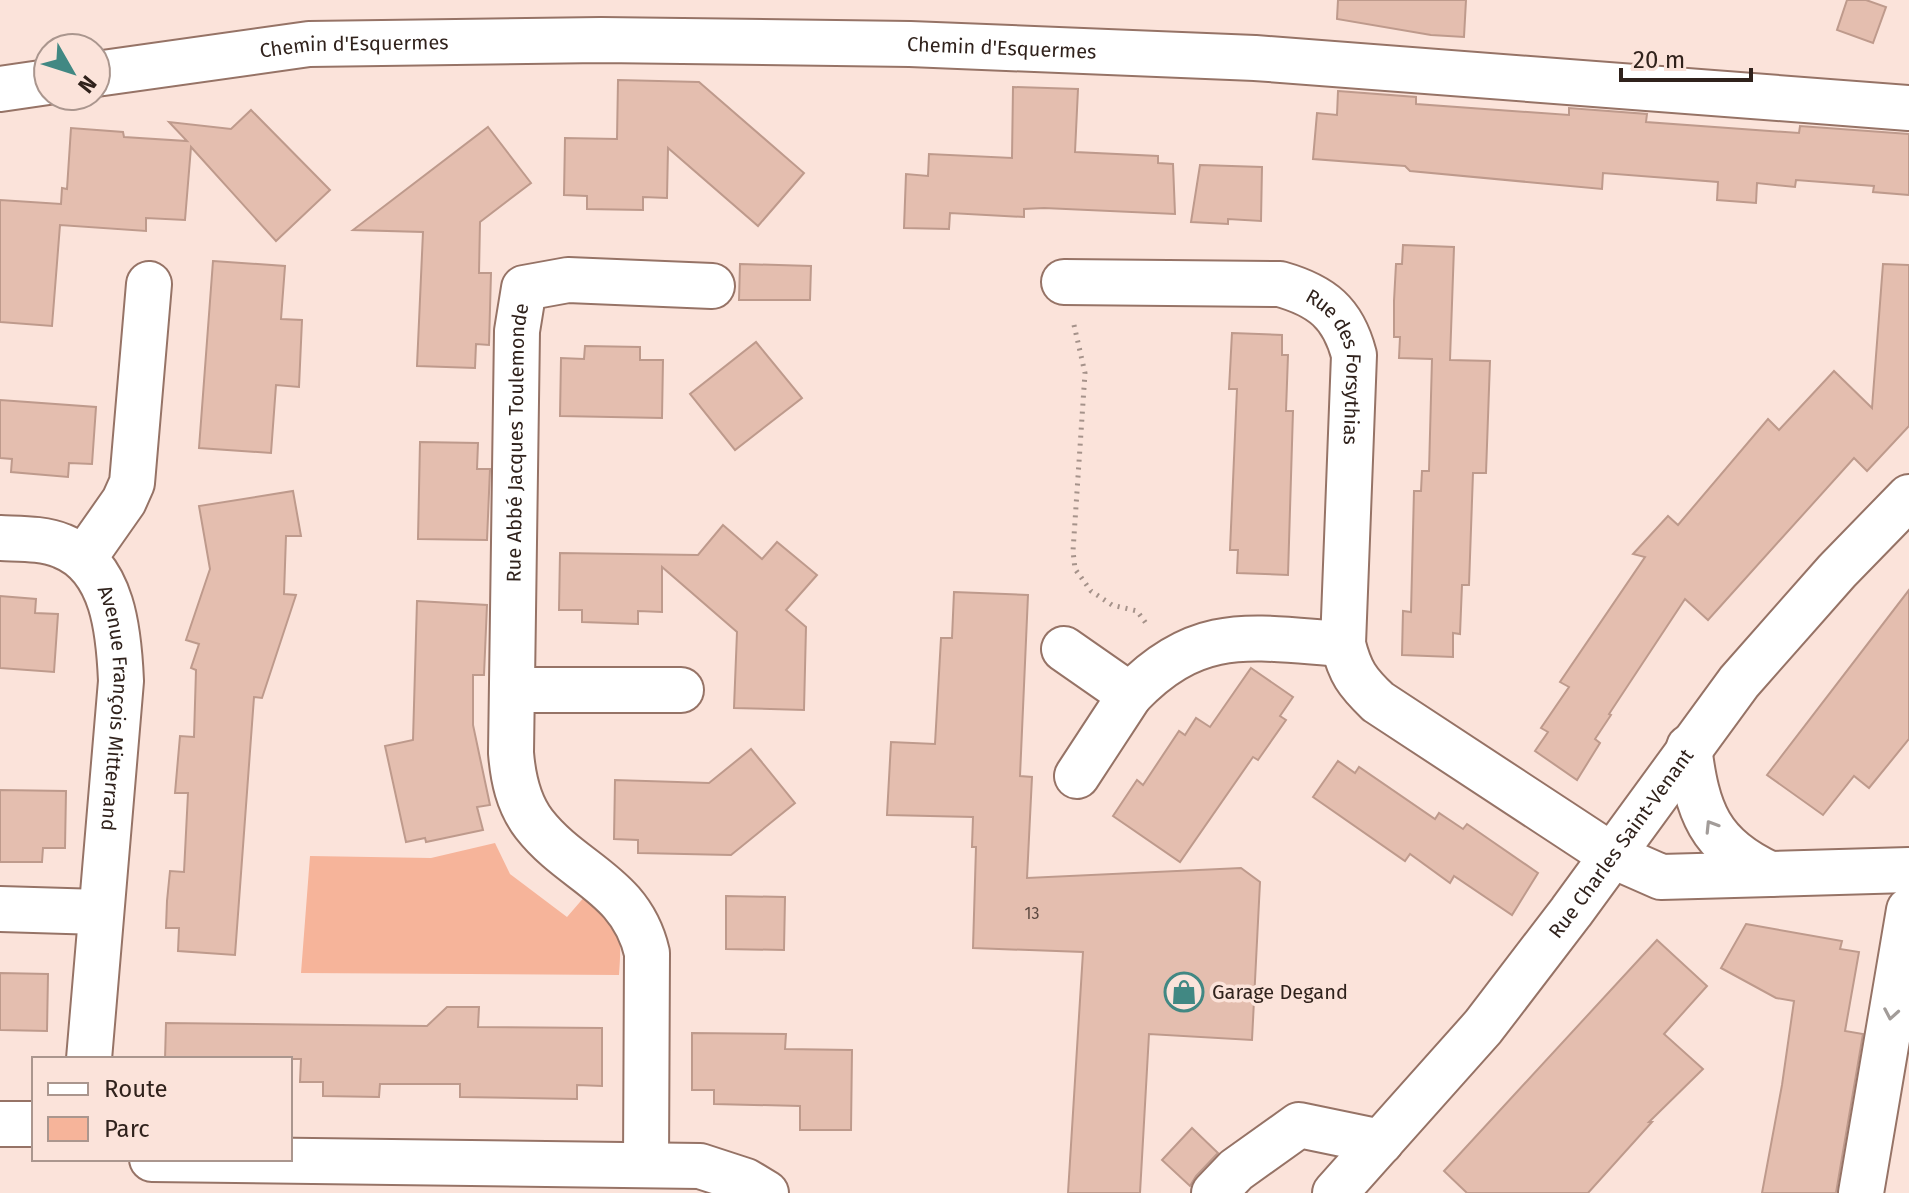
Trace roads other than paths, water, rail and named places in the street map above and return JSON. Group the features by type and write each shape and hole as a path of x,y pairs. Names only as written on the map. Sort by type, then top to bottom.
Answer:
{"street":[{"name":"Chemin d'Esquermes","path":"112,72 309,44 601,40 910,44 1255,58 1909,108"},
{"path":"0,89 32,84"},
{"name":"Rue Abbé Jacques Toulemonde","path":"646,1164 647,953 642,933 620,899 568,857 532,821 513,779 517,331 524,288 568,280 712,286"},
{"name":"Rue des Forsythias","path":"1064,282 1280,284 1303,290 1323,302 1336,316 1348,334 1354,355 1343,644 1357,682 1378,702 1611,855 1661,877 1909,870"},
{"name":"Avenue François Mitterrand","path":"84,558 124,501 132,483 149,284"},
{"name":"Rue Charles Saint-Venant","path":"1335,1193 1483,1027 1689,747 1768,647 1865,540 1909,497"},
{"name":"Avenue François Mitterrand","path":"0,538 47,541 64,546 84,558 98,575 107,597 120,648 121,681 89,1057"},
{"path":"1077,776 1130,695 1174,658 1199,646 1244,637 1343,644"},
{"path":"1064,649 1130,695"},
{"path":"513,690 681,690"},
{"path":"1689,747 1694,791 1723,845 1770,874"},
{"path":"0,909 100,912"},
{"path":"1861,1193 1909,910"},
{"path":"0,1124 32,1124"},
{"path":"1214,1193 1236,1170 1299,1125 1381,1142"},
{"path":"190,1161 491,1177 646,1164 700,1166 746,1181 766,1193"}],"place":[{"name":"Garage Degand","path":"1184,992"}]}
